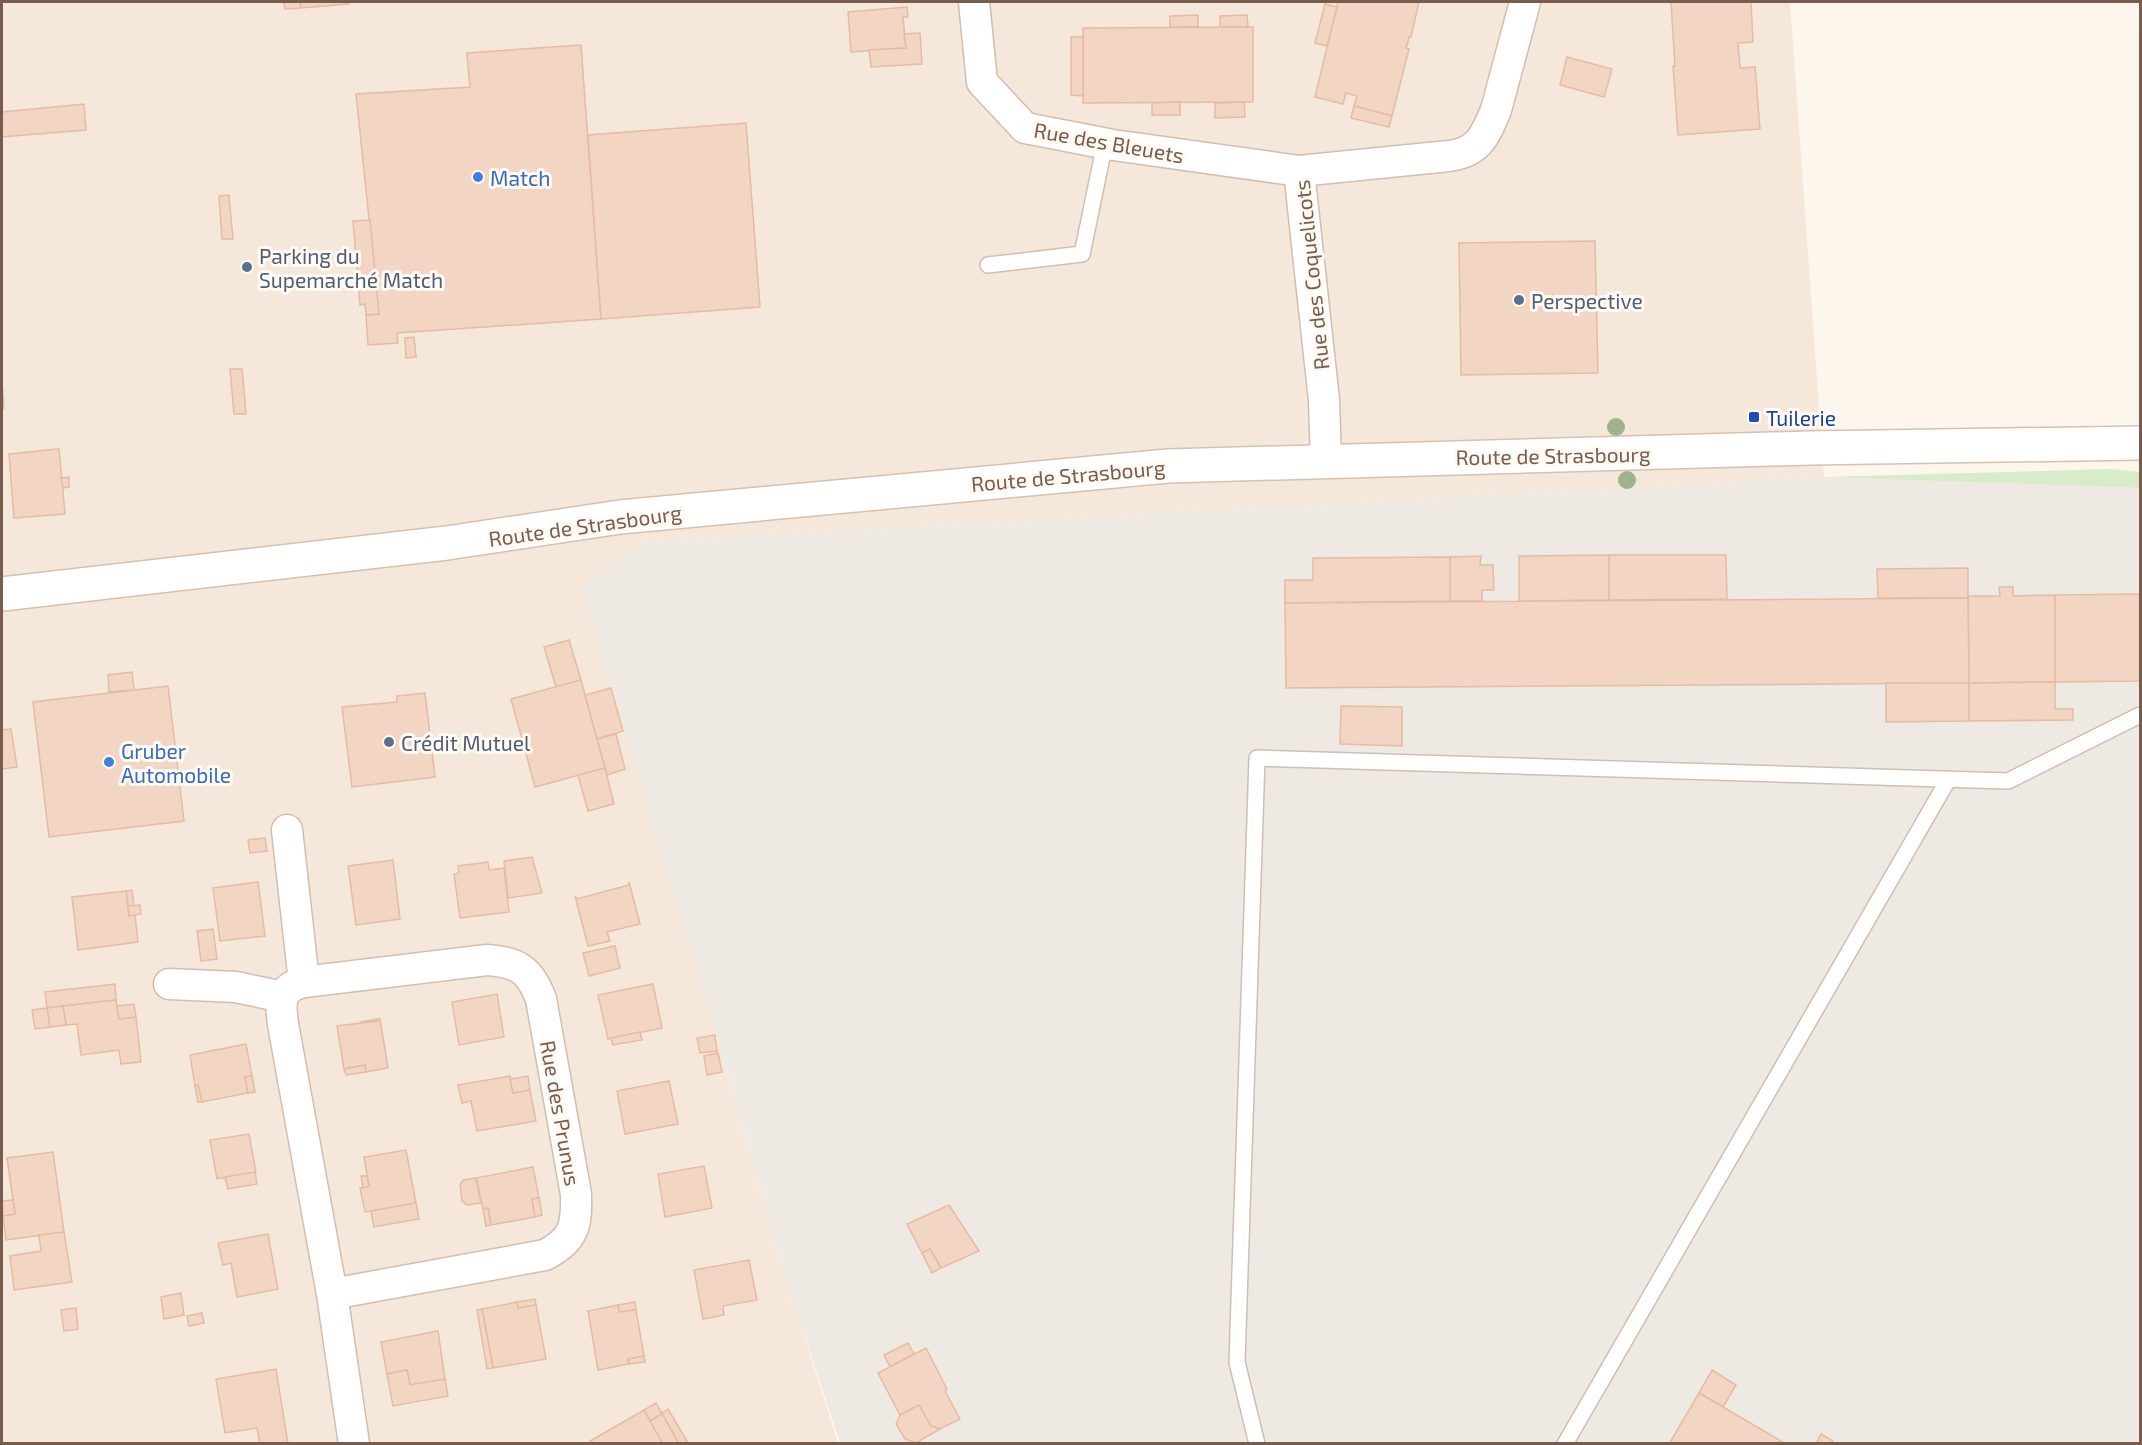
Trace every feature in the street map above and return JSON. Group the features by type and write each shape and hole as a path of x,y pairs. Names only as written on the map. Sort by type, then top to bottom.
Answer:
{"main road":[{"name":"Route de Strasbourg","path":"2,594 447,543 620,517 1168,466 1810,448 2140,443"}],"street":[{"name":"Rue des Bleuets","path":"974,2 982,82 1025,128 1105,143 1299,171"},
{"name":"Rue des Coquelicots","path":"1326,460 1324,400 1299,171 1449,156 1474,148 1481,140 1496,110 1525,2"},
{"path":"287,830 293,990 281,1010 332,1294 354,1443"},
{"name":"Rue des Prunus","path":"169,984 293,990 487,960 502,961 526,972 535,983 541,999 576,1194 577,1213 570,1237 559,1247 544,1255 332,1294"}],"lane":[{"path":"988,265 1082,254 1105,143"},
{"path":"1257,1443 1237,1362 1257,758 2008,781 2140,715"},
{"path":"1565,1443 1948,780"}],"shaded area":[{"path":"2,2 1790,2 1824,477 645,541 716,1033 791,1295 838,1443 2,1444"},
{"path":"1824,477 2140,488 2140,1443 840,1443 791,1295 716,1033 582,588 645,541"}],"green space":[{"path":"2110,469 2140,472 2140,488 1824,477"}],"building":[{"path":"284,2 300,2 301,8 285,9"},
{"path":"300,2 349,2 349,4 301,8"},
{"path":"1338,2 1419,2 1411,37 1409,37 1406,48 1409,49 1392,116 1354,106 1357,96 1346,93 1343,104 1315,97"},
{"path":"1671,2 1751,2 1753,42 1738,43 1740,68 1755,67 1760,129 1678,135"},
{"path":"1325,4 1337,7 1327,46 1315,43"},
{"path":"907,7 908,17 903,17 906,48 851,52 848,12"},
{"path":"1198,15 1198,27 1170,27 1170,16"},
{"path":"1247,15 1248,27 1220,27 1220,16"},
{"path":"1253,27 1253,102 1083,103 1083,28"},
{"path":"920,33 922,64 871,67 869,50 906,48 904,34"},
{"path":"1071,37 1083,37 1083,96 1071,95"},
{"name":"Match","path":"581,45 601,319 397,333 398,343 368,345 366,315 379,314 356,94 470,87 467,53"},
{"path":"1567,57 1612,69 1604,97 1560,85"},
{"path":"1180,102 1180,115 1152,115 1152,103"},
{"path":"1244,102 1245,117 1215,118 1215,103"},
{"path":"84,104 86,130 2,137 2,112"},
{"path":"1354,106 1392,116 1389,127 1351,118"},
{"path":"746,123 760,307 601,319 588,135"},
{"path":"229,195 233,239 222,239 219,196"},
{"path":"370,220 379,314 366,315 365,304 360,305 353,221"},
{"path":"1595,241 1598,373 1461,375 1459,243"},
{"path":"414,337 416,357 406,358 405,338"},
{"path":"230,369 242,369 246,414 234,414"},
{"path":"2,381 4,408 2,408"},
{"path":"59,449 65,514 14,518 9,454"},
{"path":"69,477 69,487 63,488 61,478"},
{"path":"1609,555 1726,555 1727,599 1609,600"},
{"path":"1609,555 1609,600 1519,601 1519,556"},
{"path":"1481,556 1480,565 1493,565 1494,590 1482,590 1482,601 1450,601 1450,557"},
{"path":"1450,557 1450,601 1285,603 1285,580 1313,580 1313,558"},
{"path":"1968,568 1968,598 1878,598 1877,569"},
{"path":"1999,587 2013,587 2013,596 2055,595 2055,682 1969,683 1968,596 2000,596"},
{"path":"2140,594 2140,681 2055,682 2055,595"},
{"path":"1968,598 1969,683 1286,688 1285,603"},
{"path":"569,640 581,680 556,687 544,647"},
{"path":"132,672 134,690 109,692 108,675"},
{"path":"581,680 605,768 535,787 511,699"},
{"path":"2055,682 2055,709 2073,709 2073,720 1969,721 1969,683"},
{"path":"1886,683 1969,683 1969,721 1886,722"},
{"name":"Gruber Automobile","path":"168,686 184,821 49,837 33,702"},
{"path":"611,688 623,731 597,739 585,695"},
{"name":"Crédit Mutuel","path":"425,693 435,777 352,787 342,707 397,702 397,696"},
{"path":"1341,706 1402,707 1402,746 1340,744"},
{"path":"11,729 17,767 2,769 2,730"},
{"path":"616,734 625,769 607,775 597,739"},
{"path":"605,768 614,804 588,811 578,775"},
{"path":"265,838 267,851 250,853 248,840"},
{"path":"532,857 542,893 508,898 504,861"},
{"path":"393,860 400,919 356,925 348,866"},
{"path":"488,862 489,870 504,868 509,912 460,918 454,874 459,873 458,866"},
{"path":"258,882 265,936 220,941 213,888"},
{"path":"629,882 640,924 607,932 610,941 588,946 575,896 577,899 629,885"},
{"path":"132,890 134,906 128,906 126,891"},
{"path":"126,891 129,916 135,915 138,942 78,950 72,897"},
{"path":"140,905 141,914 129,916 128,906"},
{"path":"213,929 217,959 201,961 197,931"},
{"path":"615,946 620,968 589,976 583,953"},
{"path":"115,984 116,1000 47,1008 45,992"},
{"path":"653,984 662,1028 608,1039 598,995"},
{"path":"497,994 504,1037 459,1045 452,1002"},
{"path":"116,1000 119,1019 136,1017 141,1062 121,1064 119,1050 81,1055 77,1024 66,1025 63,1006"},
{"path":"134,1004 136,1017 119,1019 117,1006"},
{"path":"63,1006 66,1025 50,1027 47,1008"},
{"path":"47,1008 50,1027 35,1029 32,1010"},
{"path":"378,1019 378,1021 360,1024 360,1022"},
{"path":"380,1019 388,1068 366,1072 365,1065 344,1069 337,1026 378,1021"},
{"path":"640,1032 642,1040 613,1045 611,1038"},
{"path":"715,1035 717,1051 700,1053 697,1038"},
{"path":"246,1044 252,1076 245,1077 248,1093 202,1102 198,1085 195,1086 190,1055"},
{"path":"718,1053 722,1072 707,1075 704,1056"},
{"path":"365,1065 366,1072 346,1075 344,1069"},
{"path":"252,1076 255,1092 248,1093 245,1077"},
{"path":"510,1076 513,1093 530,1090 536,1121 477,1131 471,1101 462,1103 458,1085"},
{"path":"528,1076 530,1090 513,1093 510,1079"},
{"path":"669,1081 678,1124 625,1134 617,1091"},
{"path":"198,1085 202,1102 198,1102 195,1086"},
{"path":"249,1134 256,1172 217,1179 210,1140"},
{"path":"406,1150 416,1203 365,1212 360,1188 369,1186 364,1157"},
{"path":"53,1152 64,1232 6,1240 3,1216 15,1214 7,1158"},
{"path":"704,1166 712,1208 665,1217 658,1174"},
{"path":"533,1167 539,1198 532,1199 535,1217 491,1225 488,1208 483,1209 476,1178"},
{"path":"255,1172 257,1184 228,1189 225,1177"},
{"path":"361,1176 367,1176 369,1186 363,1188"},
{"path":"476,1178 481,1203 467,1205 462,1201 460,1185 463,1180"},
{"path":"539,1198 542,1215 535,1217 532,1199"},
{"path":"13,1200 15,1214 3,1216 2,1201"},
{"path":"416,1203 419,1219 374,1227 371,1211"},
{"path":"949,1205 979,1251 941,1268 930,1249 922,1253 907,1224"},
{"path":"488,1208 491,1225 486,1226 483,1209"},
{"path":"64,1232 72,1282 14,1290 10,1256 41,1251 39,1235"},
{"path":"268,1234 278,1289 237,1297 231,1263 223,1265 218,1243"},
{"path":"930,1249 941,1268 932,1273 922,1253"},
{"path":"749,1260 757,1300 723,1306 724,1315 703,1319 694,1270"},
{"path":"181,1293 184,1315 164,1319 161,1297"},
{"path":"535,1299 536,1305 518,1308 517,1302"},
{"path":"517,1302 518,1308 536,1305 546,1359 493,1368 482,1309"},
{"path":"635,1302 636,1310 619,1312 618,1305"},
{"path":"618,1305 619,1312 636,1310 644,1356 628,1359 629,1364 598,1370 588,1311"},
{"path":"76,1308 78,1329 64,1331 61,1310"},
{"path":"482,1309 493,1368 487,1369 477,1310"},
{"path":"202,1313 204,1323 189,1326 187,1316"},
{"path":"438,1331 445,1379 410,1385 407,1370 387,1374 381,1342"},
{"path":"908,1343 914,1354 890,1367 884,1355"},
{"path":"926,1348 960,1419 940,1429 931,1426 919,1405 900,1415 878,1373"},
{"path":"644,1356 645,1362 629,1364 628,1359"},
{"path":"276,1369 288,1444 260,1444 257,1428 225,1433 216,1379"},
{"path":"407,1370 410,1385 445,1379 448,1396 393,1406 387,1374"},
{"path":"1712,1370 1736,1385 1723,1407 1699,1393"},
{"path":"1699,1393 1723,1407 1786,1444 1669,1444"},
{"path":"656,1403 662,1414 650,1421 644,1410"},
{"path":"919,1405 931,1426 940,1429 916,1443 905,1439 896,1424 900,1415"},
{"path":"668,1409 687,1441 683,1444 679,1444 662,1413"},
{"path":"644,1410 663,1444 592,1444 590,1441"},
{"path":"662,1414 679,1444 663,1444 650,1421"},
{"path":"1821,1434 1833,1441 1831,1444 1816,1444"}],"place":[{"name":"Match","path":"478,177"},
{"name":"Parking du Supemarché Match","path":"247,267"},
{"name":"Perspective","path":"1519,300"},
{"name":"Tuilerie","path":"1754,417"},
{"name":"Crédit Mutuel","path":"389,742"},
{"name":"Gruber Automobile","path":"109,762"}]}
